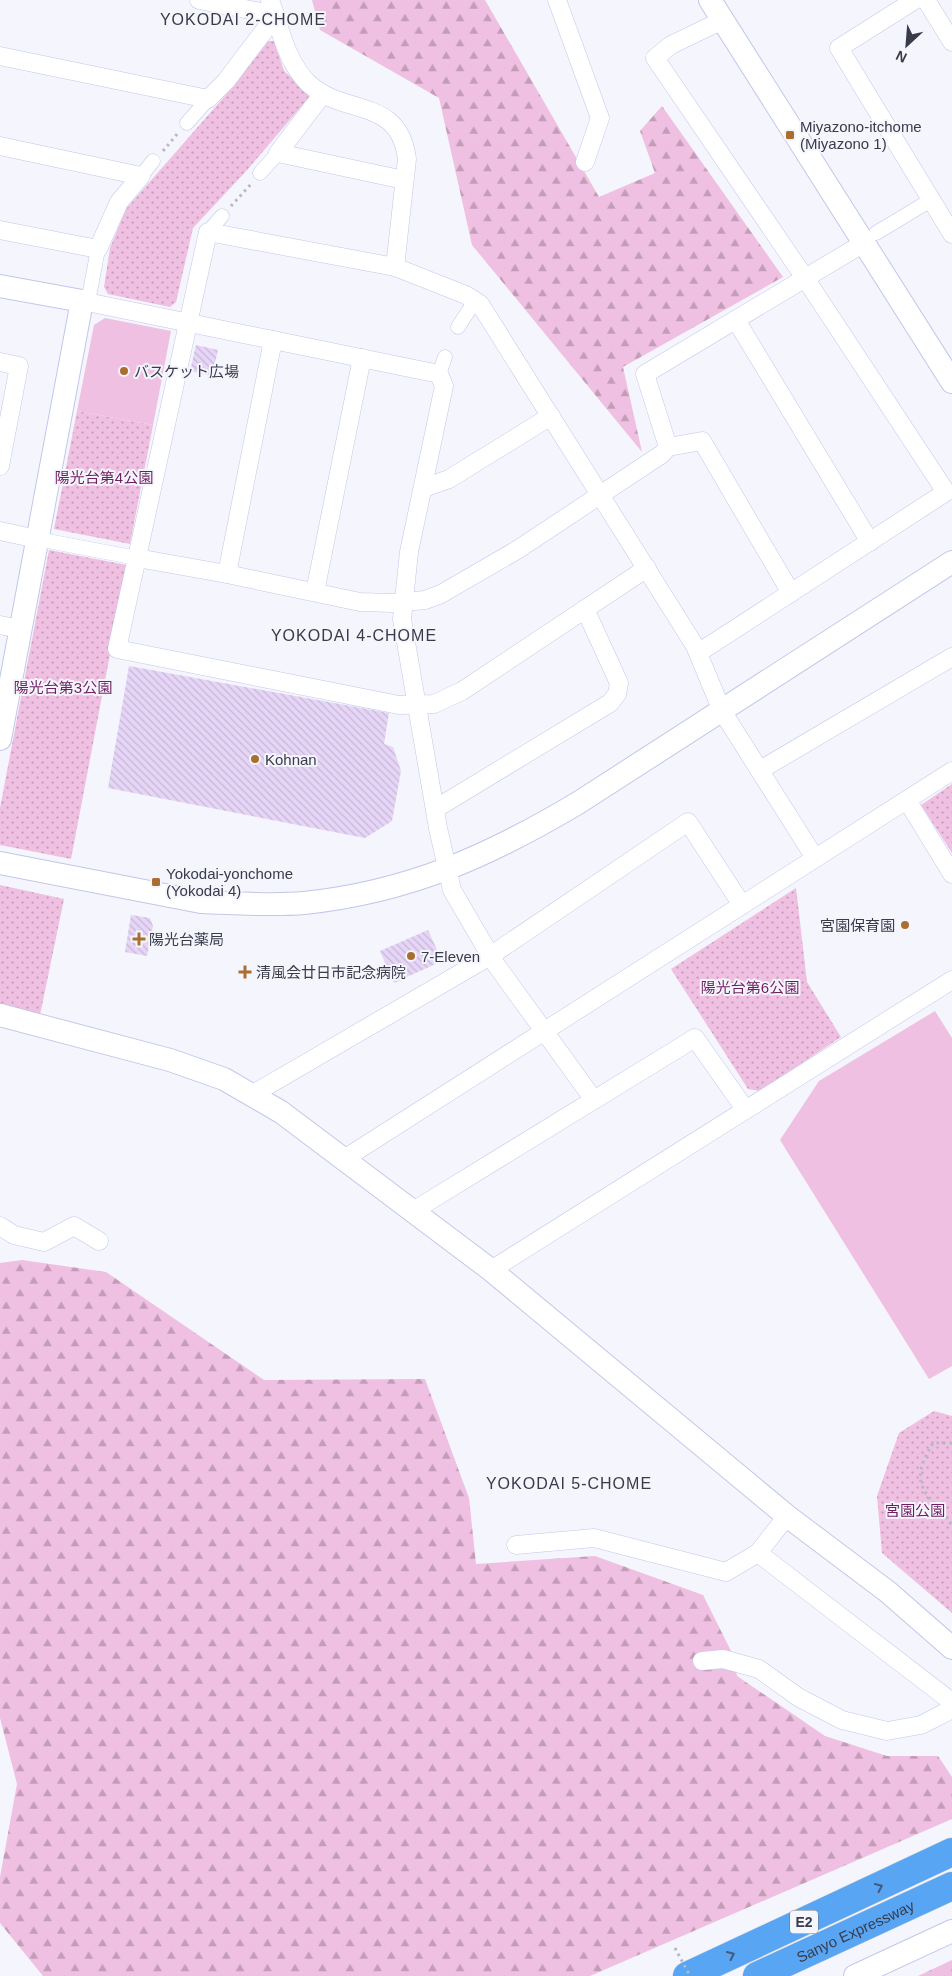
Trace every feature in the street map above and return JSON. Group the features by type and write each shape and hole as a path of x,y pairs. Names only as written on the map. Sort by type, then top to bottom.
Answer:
{"highway":[{"name":"Sanyo Expressway","path":"689,1976 952,1852"},
{"name":"Sanyo Expressway","path":"757,1976 952,1886"}],"street":[{"path":"199,0 273,8"},
{"path":"557,0 600,118 584,162"},
{"path":"710,0 870,238 952,382"},
{"path":"915,0 839,48 952,234"},
{"path":"926,0 952,42"},
{"path":"273,8 291,63 307,82 322,95 345,101 390,120 399,131 405,145 407,159 395,267"},
{"path":"187,123 226,80 273,8"},
{"path":"698,653 870,542 949,497 805,278 655,58 671,45 723,20"},
{"path":"0,56 208,99"},
{"path":"260,173 278,153 322,95"},
{"path":"0,146 141,176"},
{"path":"278,153 404,180"},
{"path":"0,739 10,627 37,538 85,302 98,249 120,202 154,161"},
{"path":"668,447 645,374 931,200"},
{"path":"222,216 208,232 117,649 398,705 434,704 462,691 647,568"},
{"path":"0,230 98,249"},
{"path":"208,232 395,267 466,295 476,301 552,416 647,568 698,653 722,711 815,858"},
{"path":"0,286 439,374"},
{"path":"458,327 476,301"},
{"path":"736,320 870,542"},
{"path":"227,574 273,340"},
{"path":"445,357 439,374 444,386 409,552 402,619 447,870 452,890 490,956 594,1100"},
{"path":"315,592 362,358"},
{"path":"0,362 19,366 2,446 0,466"},
{"path":"424,488 449,479 552,416"},
{"path":"0,531 227,574 360,602 425,600 441,594 517,550 662,454 668,447 702,441 791,593"},
{"path":"0,863 201,902 268,904 303,903 369,892 447,870 524,836 952,562"},
{"path":"435,809 610,703 617,694 619,683 585,609"},
{"path":"760,770 952,657"},
{"path":"344,1159 952,771"},
{"path":"907,800 952,874"},
{"path":"253,1094 490,956 688,822 742,905"},
{"path":"491,1270 952,980"},
{"path":"0,1015 170,1060 224,1080 253,1094 344,1159 491,1270 787,1516 888,1592 952,1648"},
{"path":"413,1211 695,1038 745,1109"},
{"path":"0,1226 14,1235 44,1242 74,1226 100,1241"},
{"path":"516,1545 594,1538 726,1572 758,1553 787,1516"},
{"path":"758,1553 952,1702"},
{"path":"702,1661 723,1659 759,1669 798,1697 842,1720 887,1730 921,1725 952,1709"},
{"path":"855,1976 952,1931"}],"path":[{"path":"154,161 187,123"},
{"path":"222,216 260,173"},
{"path":"952,1443 933,1443 923,1458 918,1474 922,1489 952,1524"},
{"path":"675,1948 689,1976"}],"green space":[{"path":"312,0 485,0 599,197 655,173 640,131 662,106 783,277 623,367 642,452 472,245 439,98 320,30"},
{"path":"268,41 274,41 284,71 311,95 248,169 193,228 176,302 170,307 108,294 104,287 110,248 126,209 231,89"},
{"name":"バスケット広場","path":"105,318 171,331 153,425 77,411 94,325"},
{"name":"陽光台第4公園","path":"77,411 153,425 130,544 54,529"},
{"name":"陽光台第3公園","path":"49,550 127,565 71,859 0,845 0,808"},
{"path":"952,784 952,853 921,805"},
{"path":"0,885 64,899 40,1015 0,1005"},
{"name":"陽光台第6公園","path":"796,888 807,982 841,1037 760,1091 748,1089 671,969"},
{"path":"935,1011 952,1038 952,1366 929,1379 780,1140 819,1081"},
{"path":"22,1260 106,1272 264,1380 425,1379 469,1498 476,1564 595,1556 703,1595 732,1653 737,1676 825,1736 887,1756 938,1756 952,1777 952,1819 590,1976 43,1976 0,1923 0,1877 17,1784 0,1718 0,1263"},
{"name":"宮園公園","path":"934,1411 952,1416 952,1613 882,1553 877,1496 899,1433"},
{"path":"952,1960 952,1976 918,1976"}],"building":[{"path":"196,345 218,350 212,376 190,371"},
{"name":"Kohnan","path":"129,666 389,713 384,744 393,747 401,771 392,821 365,838 108,788"},
{"name":"陽光台薬局","path":"131,915 150,918 153,926 147,956 125,952"},
{"name":"7-Eleven","path":"428,930 442,961 394,983 380,951"}],"place":[{"name":"Miyazono-itchome (Miyazono 1)","path":"790,135"},
{"name":"バスケット広場","path":"124,371"},
{"name":"Kohnan","path":"255,759"},
{"name":"Yokodai-yonchome (Yokodai 4)","path":"156,882"},
{"name":"宮園保育園","path":"905,925"},
{"name":"陽光台薬局","path":"139,939"},
{"name":"7-Eleven","path":"411,956"},
{"name":"清風会廿日市記念病院","path":"245,972"}],"district":[{"name":"YOKODAI 2-CHOME","path":"243,19"},
{"name":"YOKODAI 4-CHOME","path":"354,635"},
{"name":"YOKODAI 5-CHOME","path":"569,1483"}]}
